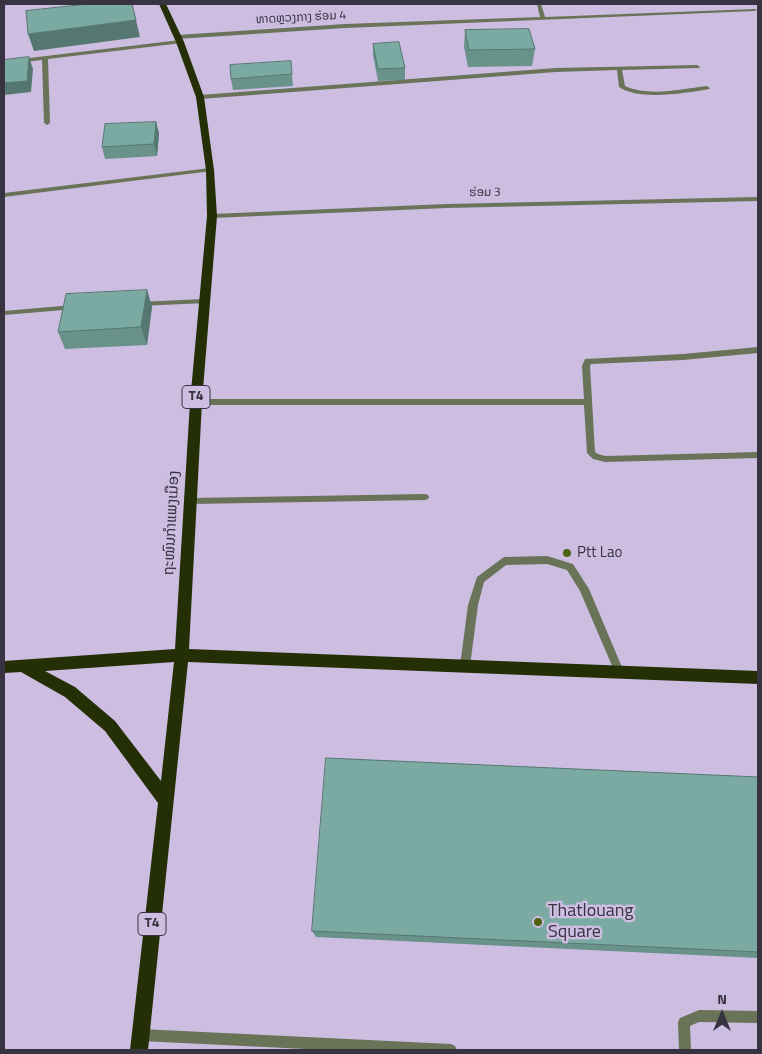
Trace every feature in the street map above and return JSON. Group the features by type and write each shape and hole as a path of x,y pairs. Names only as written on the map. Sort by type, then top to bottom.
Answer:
{"main road":[{"name":"ຖະໜົນກຳແພງເມືອງ","path":"140,1043 182,655 196,402 212,216 210,170 200,97 179,39 162,4"},
{"path":"4,667 182,655 758,678"},
{"path":"22,665 70,692 110,726 165,799"}],"street":[{"path":"539,4 543,17"},
{"name":"ທາດຫຼວງກາງ ຮ່ອມ 4","path":"4,63 179,39 345,26 756,10"},
{"path":"45,58 47,123"},
{"path":"200,97 556,70 697,67"},
{"path":"619,69 622,86 629,91 644,92 707,88"},
{"path":"4,195 210,170"},
{"name":"ຮ່ອມ 3","path":"212,216 447,206 758,199"},
{"path":"130,304 204,301"},
{"path":"4,313 85,306"},
{"path":"758,350 683,357 588,361 586,366 591,453 596,457 605,459 758,455"},
{"path":"196,402 588,402"},
{"path":"190,501 425,497"},
{"path":"465,666 473,605 480,580 504,560 547,560 570,568 584,589 619,672"},
{"path":"685,1050 684,1022 699,1016 758,1017"},
{"path":"140,1043 452,1050"}],"building":[{"path":"88,4 132,4 136,20 28,34 26,11"},
{"path":"529,29 535,49 469,50 465,30"},
{"path":"399,42 405,68 378,69 373,44"},
{"path":"29,57 27,81 4,83 4,60"},
{"path":"291,61 292,74 231,79 230,65"},
{"path":"156,122 154,144 102,147 105,124"},
{"path":"147,290 141,327 58,332 66,294"},
{"path":"326,758 758,777 758,952 312,931"}],"place":[{"name":"Ptt Lao","path":"567,553"},
{"name":"Thatlouang Square","path":"538,922"}]}
